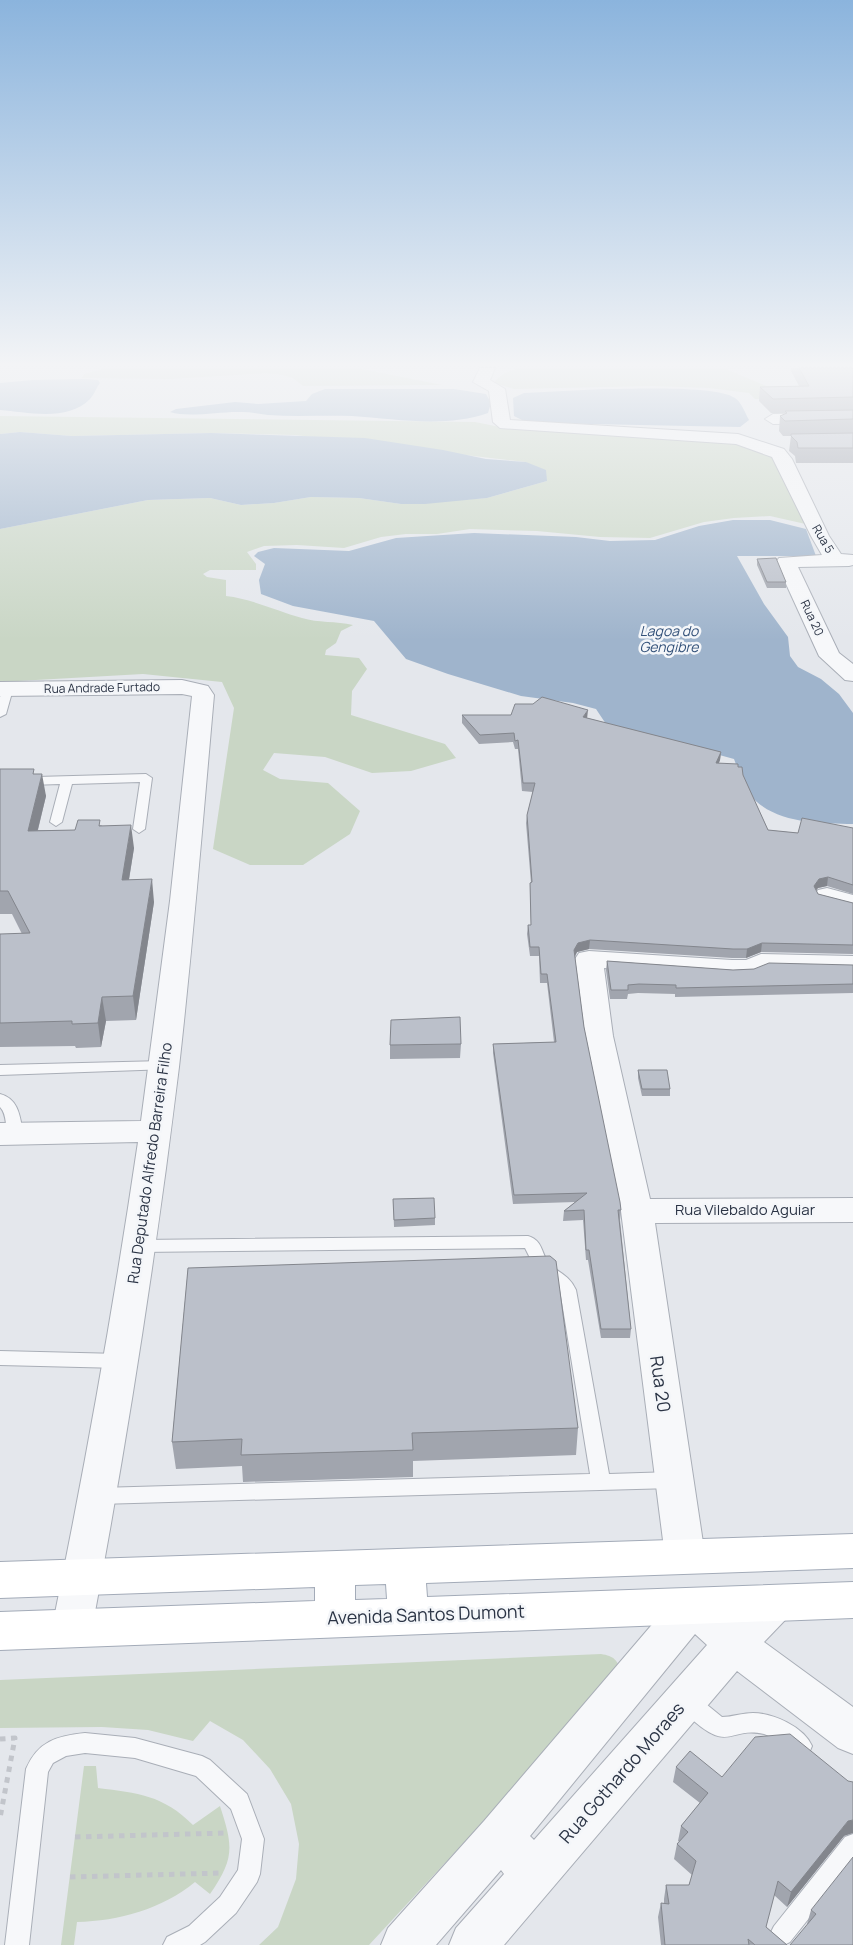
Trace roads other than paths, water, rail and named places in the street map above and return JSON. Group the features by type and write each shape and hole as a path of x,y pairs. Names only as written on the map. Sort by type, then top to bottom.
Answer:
{"main road":[{"path":"0,1580 853,1551"},
{"path":"406,1566 408,1616"},
{"path":"334,1619 336,1568"},
{"name":"Avenida Santos Dumont","path":"0,1631 853,1600"}],"street":[{"name":"Rua 5","path":"783,459 820,536 844,560"},
{"name":"Rua 20","path":"844,560 786,562 830,656 850,670"},
{"name":"Rua Andrade Furtado","path":"4,689 182,687 200,692 203,695"},
{"name":"Rua Deputado Alfredo Barreira Filho","path":"72,1628 98,1496 139,1246 164,1066 183,901 203,695"},
{"path":"827,896 853,903"},
{"name":"Rua 20","path":"685,1556 637,1211 599,1036 588,958 612,958 698,969 753,968 761,962 853,964"},
{"path":"7,1134 154,1131"},
{"name":"Rua Vilebaldo Aguiar","path":"637,1211 853,1210"},
{"name":"Rua Gothardo Moraes","path":"472,1945 734,1644 774,1604"},
{"path":"404,1945 500,1837 694,1606 734,1644 853,1733"},
{"path":"500,1837 535,1874"}],"lane":[{"path":"0,714 4,689"},
{"path":"0,782 146,778 139,829"},
{"path":"56,822 67,780"},
{"path":"0,1070 164,1066"},
{"path":"0,1099 11,1109 7,1134"},
{"path":"139,1246 528,1242 534,1247 541,1264 563,1279 568,1290 601,1482"},
{"path":"0,1358 120,1361"},
{"path":"98,1496 673,1480"},
{"path":"686,1700 717,1727 755,1721 766,1722 779,1728 816,1757"},
{"path":"17,1945 37,1769 45,1756 63,1746 86,1743 135,1748 202,1768 239,1802 253,1839 248,1874 228,1905 197,1934 175,1945"},
{"path":"782,1934 853,1845"}],"water":[{"path":"0,459 485,459 526,462 546,470 547,481 487,498 425,504 401,504 359,498 311,497 274,503 241,505 210,498 148,500 0,529"},
{"name":"Lagoa do Gengibre","path":"733,520 770,520 806,529 816,556 737,556 764,604 788,637 790,656 798,667 821,679 839,694 853,713 853,824 797,820 771,811 759,804 749,794 742,782 734,759 606,724 596,709 573,703 521,696 406,659 374,621 293,606 261,594 259,580 265,564 254,556 258,552 274,548 349,551 396,538 474,533 576,537 610,541 655,540 699,526"}]}
